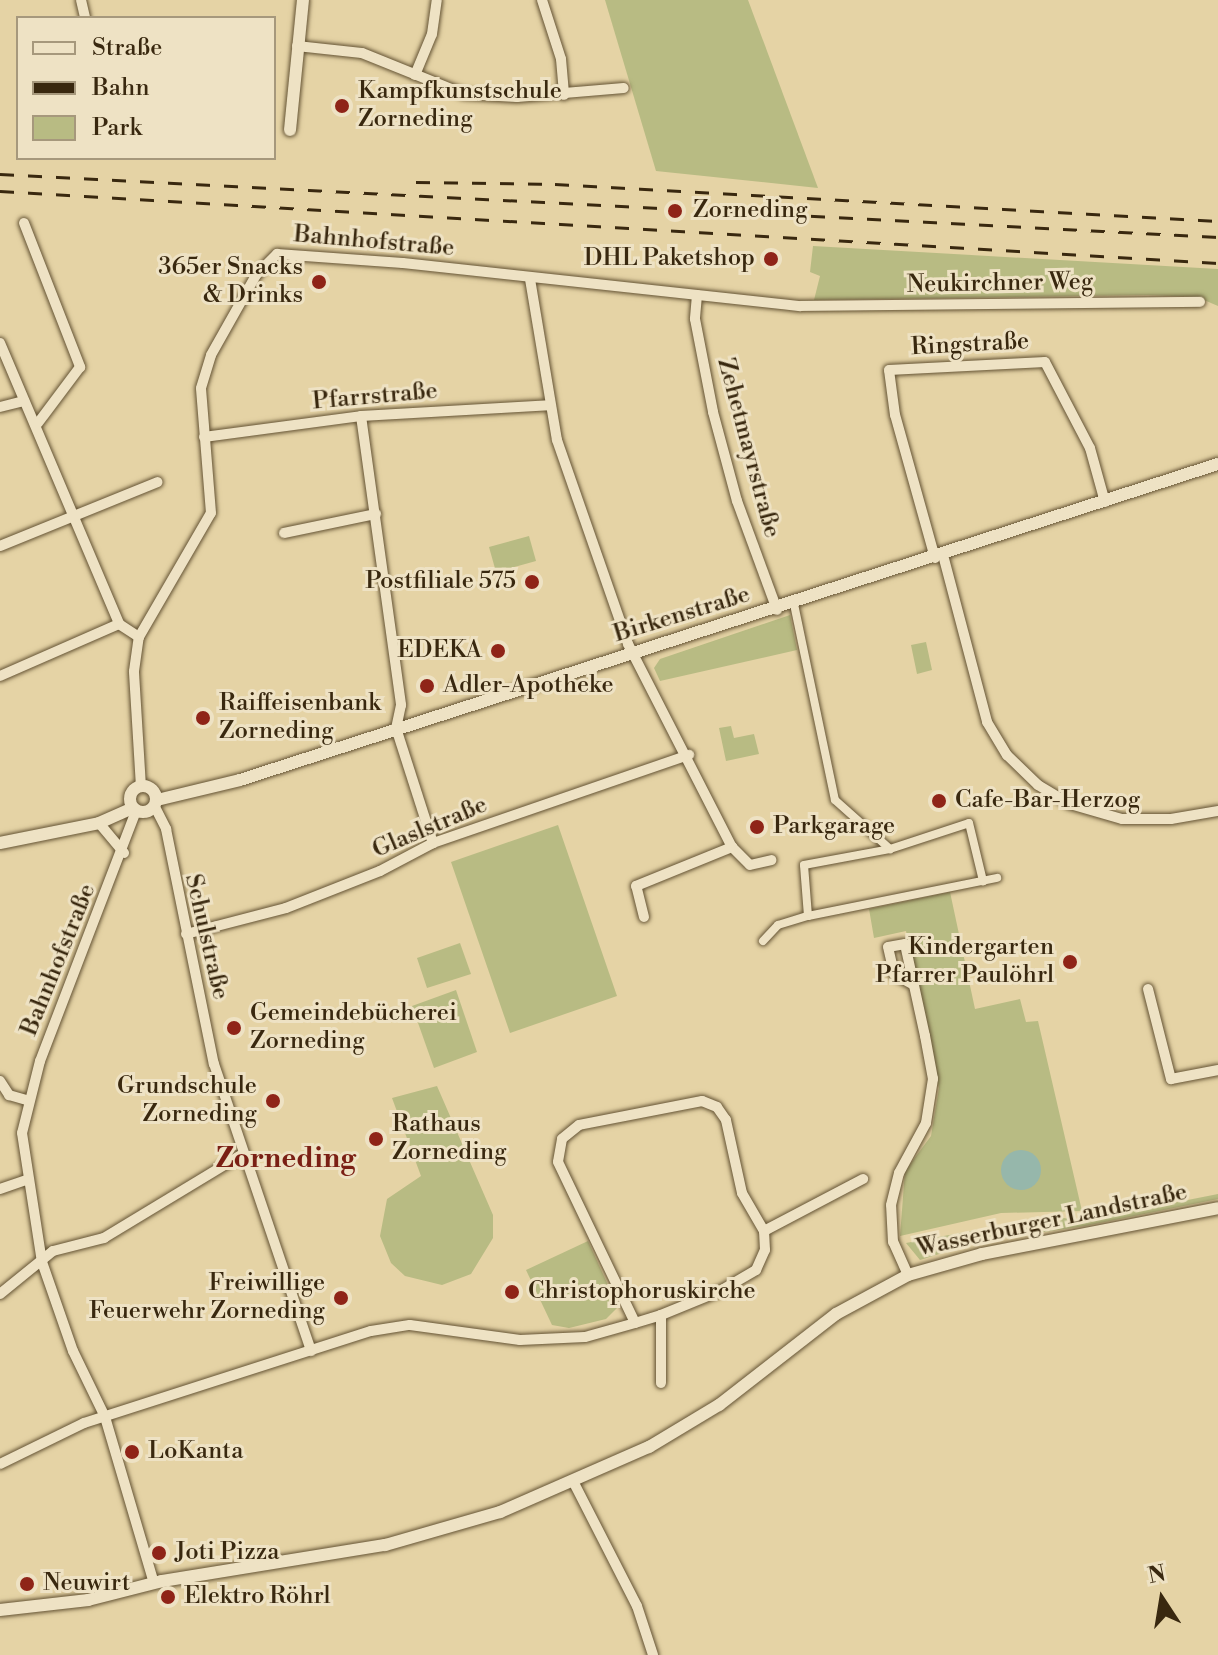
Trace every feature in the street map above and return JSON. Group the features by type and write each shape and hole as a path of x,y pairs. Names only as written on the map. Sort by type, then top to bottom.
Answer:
{"street":[{"path":"290,130 303,0"},
{"path":"415,75 432,34 437,0"},
{"path":"542,0 561,59 564,95"},
{"path":"297,46 362,53 464,94 564,95 624,88"},
{"path":"24,223 80,367 38,423"},
{"name":"Bahnhofstraße","path":"141,787 134,671 139,637 211,513 201,388 211,355 256,275 277,254 801,306"},
{"path":"530,279 549,405 564,463 633,653 689,755 732,847 750,865 771,860"},
{"name":"Zehetmayrstraße","path":"697,295 695,319 713,412 737,501 777,610"},
{"name":"Neukirchner Weg","path":"801,306 1200,302"},
{"path":"0,343 24,401 38,423 119,624 139,637"},
{"name":"Ringstraße","path":"939,556 895,415 889,370 1045,362 1090,448 1105,502"},
{"path":"0,407 24,401"},
{"name":"Pfarrstraße","path":"204,437 361,416 549,405"},
{"path":"361,416 401,705 396,728 433,843"},
{"name":"Birkenstraße","path":"0,843 99,823 134,809 240,780 396,728 777,610 1218,464"},
{"path":"0,546 78,518 158,482"},
{"path":"284,533 376,514"},
{"path":"939,556 987,722 1007,755 1038,785 1070,804 1122,819 1171,819 1218,811"},
{"path":"794,604 835,800 890,849"},
{"path":"0,676 119,624"},
{"name":"Glaslstraße","path":"186,934 286,908 380,871 433,843 689,755"},
{"path":"134,809 130,794 141,787 154,791 156,804"},
{"name":"Schulstraße","path":"156,804 166,829 186,934 241,1155 311,1351"},
{"name":"Bahnhofstraße","path":"134,809 124,853 27,1100 22,1133 26,1180 42,1262 73,1351 105,1417 154,1583"},
{"path":"99,823 124,853"},
{"path":"808,916 804,865 890,849 969,823 983,881"},
{"path":"644,917 636,886 732,847"},
{"path":"763,941 778,925 808,916 997,878"},
{"path":"908,1275 893,1242 891,1205 899,1173 926,1123 933,1079 914,985"},
{"path":"1148,989 1171,1079 1218,1070"},
{"path":"0,1081 9,1095 27,1100"},
{"path":"0,1464 105,1417 311,1351 410,1325 520,1340 585,1337 635,1323 661,1315 756,1270 765,1250 764,1231 742,1193 726,1120 717,1107 702,1101 579,1125 562,1139 558,1162 635,1323"},
{"path":"0,1294 53,1251 104,1238 241,1155"},
{"path":"764,1231 863,1179"},
{"path":"0,1189 26,1180"},
{"name":"Wasserburger Landstraße","path":"0,1610 88,1600 154,1583 385,1545 500,1512 574,1483 719,1405 836,1314 908,1275 982,1254 1218,1208"},
{"path":"661,1315 661,1383"},
{"path":"574,1483 637,1606 653,1655"}],"green space":[{"path":"605,0 748,0 818,188 656,171"},
{"path":"813,246 1218,269 1218,306 1197,297 1147,295 814,300 820,276 810,272"},
{"path":"529,536 536,561 496,572 489,547"},
{"path":"790,615 797,650 660,681 654,668 660,659"},
{"path":"926,642 932,670 917,674 911,645"},
{"path":"731,726 734,738 754,734 759,754 726,761 719,728"},
{"path":"558,825 617,996 510,1033 451,862"},
{"path":"950,892 975,1009 1020,999 1026,1022 1038,1021 1082,1211 1001,1213 900,1236 905,1171 931,1136 939,1088 906,931 874,938 869,909"},
{"path":"460,943 471,974 427,988 417,958"},
{"path":"456,990 477,1052 434,1068 412,1006"},
{"path":"437,1086 493,1215 493,1238 471,1274 442,1285 405,1276 391,1263 380,1236 387,1199 421,1176 392,1098"},
{"path":"1218,1194 1218,1199 1085,1226 977,1242 920,1260 906,1243 1052,1216 1082,1221"},
{"path":"588,1241 618,1307 606,1319 569,1328 552,1325 526,1270"}],"water":[{"path":"1021,1150 1035,1156 1041,1170 1035,1184 1021,1190 1007,1184 1001,1170 1007,1156"}],"railway":[{"path":"0,174 1218,237"},
{"path":"416,182 555,184 1218,221"},
{"path":"0,191 1218,263"}],"place":[{"name":"Kampfkunstschule Zorneding","path":"342,106"},
{"name":"Zorneding","path":"675,211"},
{"name":"DHL Paketshop","path":"771,259"},
{"name":"365er Snacks & Drinks","path":"319,282"},
{"name":"Postfiliale 575","path":"532,582"},
{"name":"EDEKA","path":"498,651"},
{"name":"Adler-Apotheke","path":"427,686"},
{"name":"Raiffeisenbank Zorneding","path":"203,718"},
{"name":"Cafe-Bar-Herzog","path":"939,801"},
{"name":"Parkgarage","path":"757,827"},
{"name":"Kindergarten Pfarrer Paulöhrl","path":"1070,962"},
{"name":"Gemeindebücherei Zorneding","path":"234,1028"},
{"name":"Grundschule Zorneding","path":"273,1101"},
{"name":"Rathaus Zorneding","path":"376,1139"},
{"name":"Christophoruskirche","path":"512,1292"},
{"name":"Freiwillige Feuerwehr Zorneding","path":"341,1298"},
{"name":"LoKanta","path":"132,1452"},
{"name":"Joti Pizza","path":"159,1553"},
{"name":"Neuwirt","path":"27,1584"},
{"name":"Elektro Röhrl","path":"168,1597"}],"district":[{"name":"Zorneding","path":"286,1159"}]}
